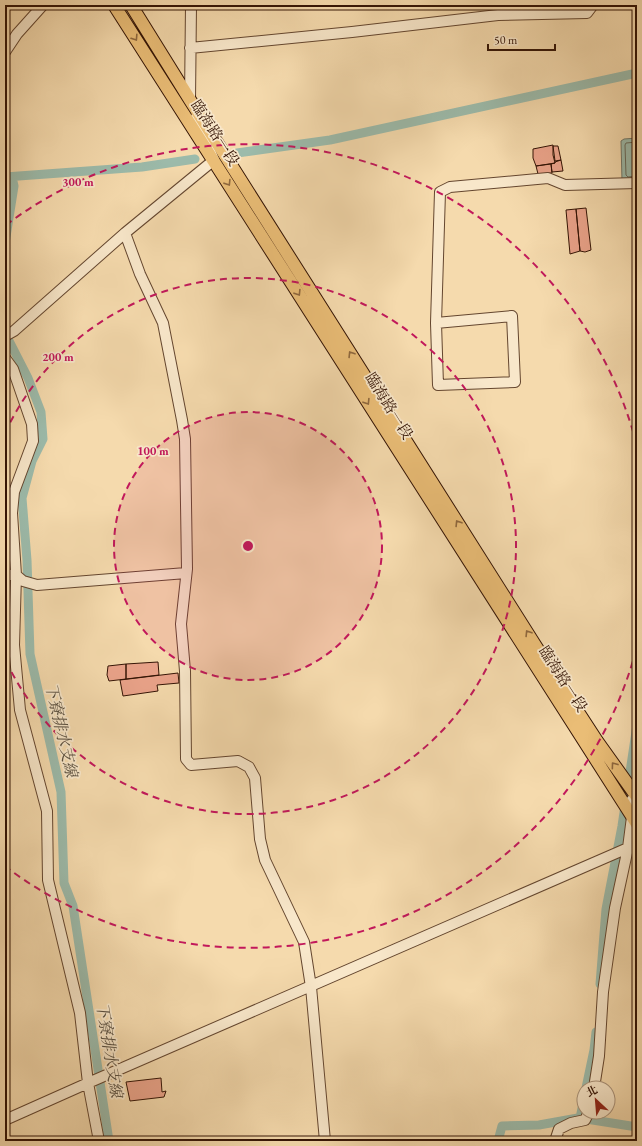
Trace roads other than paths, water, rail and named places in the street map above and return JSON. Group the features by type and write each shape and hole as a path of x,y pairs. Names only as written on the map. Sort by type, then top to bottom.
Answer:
{"main road":[{"name":"臨海路一段","path":"114,5 632,816"},
{"name":"臨海路一段","path":"131,5 554,675 597,741 637,792"}],"street":[{"path":"5,52 17,34 43,5"},
{"path":"5,336 14,331 125,233 214,160 190,100 191,5"},
{"path":"190,48 352,32 498,15 587,14 593,5"},
{"path":"436,323 512,316 515,382 438,385 436,323 440,192 450,187 548,178 565,185 637,182"},
{"path":"125,233 140,274 163,323 185,439 186,573 181,624 185,671 186,759 191,765 238,761 249,766 255,778 260,839 265,860 304,942 311,987 325,1141"},
{"path":"5,358 13,369 32,424 33,441 14,492 12,513 16,575 14,645 20,710 46,810 48,880 80,1013 88,1083 99,1141"},
{"path":"5,576 16,575 23,581 37,586 186,573"},
{"path":"595,1080 600,1043 603,992 615,908 632,846 632,816 637,792"},
{"path":"5,1120 632,846"},
{"path":"555,1141 559,1128 571,1123 585,1120"}],"water":[{"path":"637,138 637,180 622,181 621,141 624,139"}],"waterway":[{"path":"237,153 330,140 637,73"},
{"path":"5,177 142,167 195,159"},
{"name":"下寮排水支線","path":"5,243 14,186 12,177"},
{"name":"下寮排水支線","path":"5,333 28,378 41,412 43,439 32,461 22,498 27,560 30,654 61,792 64,883 73,906 109,1141"},
{"path":"600,984 606,909 622,826 637,725"},
{"path":"588,1080 596,1032"},
{"path":"498,1141 502,1126 539,1125 576,1118"},
{"path":"593,1120 637,1127"}]}
